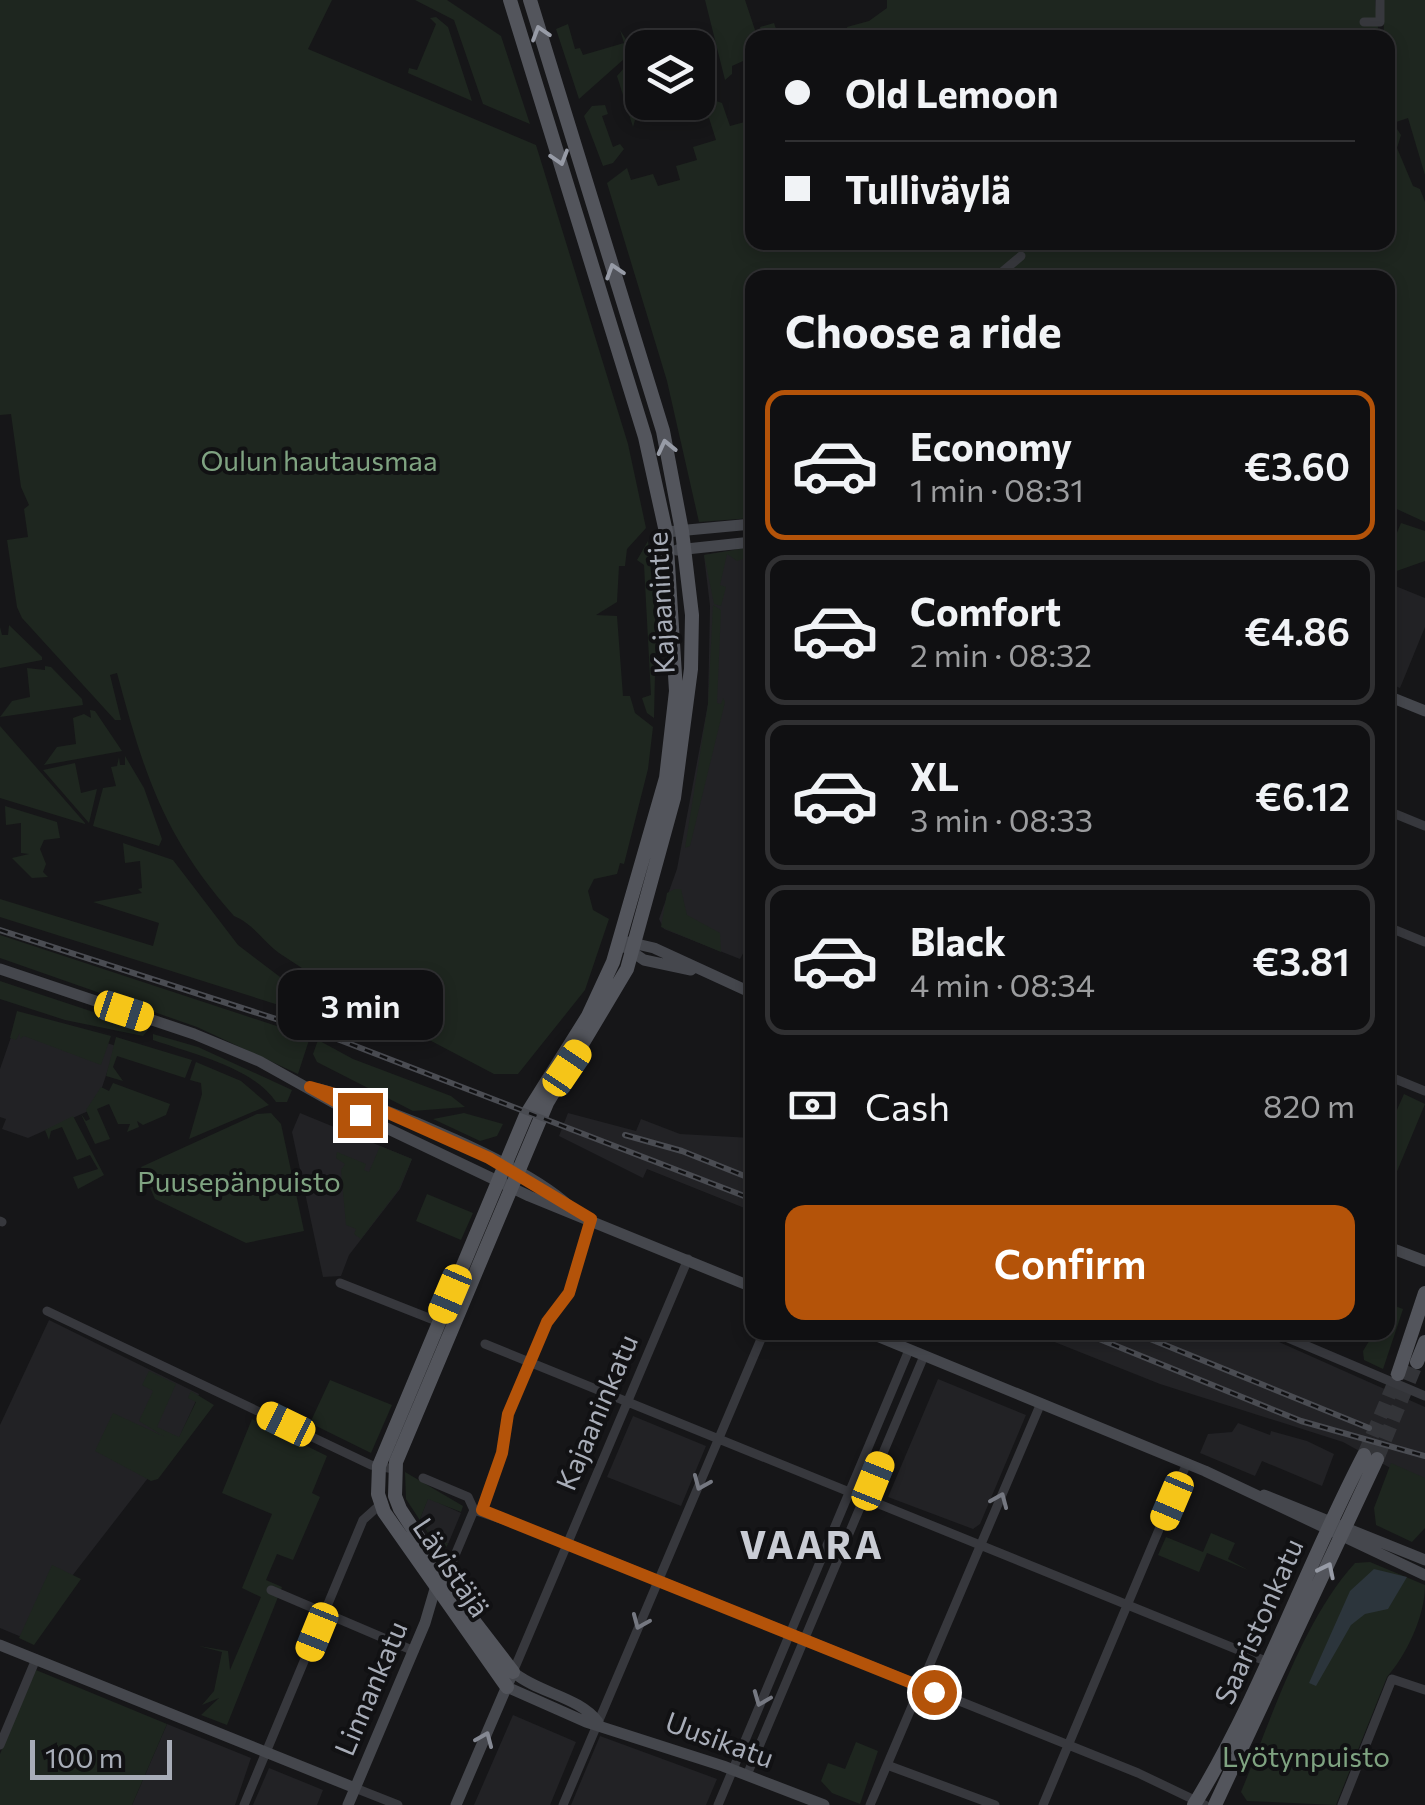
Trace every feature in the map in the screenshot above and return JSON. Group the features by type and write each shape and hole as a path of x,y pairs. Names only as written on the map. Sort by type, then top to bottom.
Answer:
{"main road":[{"name":"Kajaanintie","path":"508,1177 539,1090 602,988 619,943 666,778 672,727 675,623 666,532 632,389 510,0"},
{"name":"Kajaanintie","path":"508,1177 555,1086 613,996 634,948 662,849 684,738 692,669 684,549 672,472 644,364 530,0"},
{"path":"386,1468 439,1322 508,1177"},
{"path":"386,1468 508,1177"},
{"path":"1398,1374 1425,1294"},
{"path":"1417,1362 1425,1342"},
{"name":"Saaristonkatu","path":"1370,1457 1344,1533 1210,1803 1328,1525 1370,1457"},
{"name":"Lävistäjä","path":"386,1468 388,1500 440,1584 450,1610 510,1680"},
{"name":"Lävistäjä","path":"440,1584 470,1616 510,1680"}],"street":[{"path":"1364,22 1380,22 1380,0"},
{"path":"1005,270 1022,256"},
{"path":"666,532 745,525"},
{"path":"668,550 745,543"},
{"path":"1395,699 1425,711"},
{"path":"1395,813 1425,826"},
{"path":"1395,930 1425,942"},
{"path":"619,943 672,968 696,970 745,990"},
{"path":"0,969 194,1034 310,1087 336,1104 508,1177 576,1213 745,1284"},
{"path":"1395,1079 1425,1091"},
{"name":"Linnankatu","path":"348,1805 440,1584 502,1453 508,1414 547,1322 569,1293 591,1219"},
{"path":"1395,1250 1425,1262"},
{"name":"Kajaaninkatu","path":"456,1805 688,1259"},
{"path":"340,1283 439,1322"},
{"path":"47,1311 386,1468"},
{"path":"563,1805 761,1340"},
{"path":"886,1340 1187,1463 1328,1525 1425,1574"},
{"path":"1293,1340 1425,1396"},
{"path":"485,1344 1268,1662"},
{"path":"718,1805 909,1350"},
{"path":"747,1775 924,1356"},
{"path":"870,1805 1040,1403"},
{"path":"1043,1805 1187,1463"},
{"path":"422,1478 468,1497 478,1510 1210,1803"},
{"path":"244,1805 363,1520 388,1500"},
{"path":"1344,1533 1425,1560"},
{"path":"271,1590 414,1651"},
{"path":"425,1624 450,1610 470,1616"},
{"path":"0,1645 398,1805"},
{"path":"0,1745 36,1659"},
{"path":"1342,1805 1394,1678 1425,1690"},
{"name":"Uusikatu","path":"510,1680 591,1712 598,1722 824,1805"},
{"path":"887,1766 996,1805"}],"shaded area":[{"path":"745,548 745,950 740,959 664,929 659,919 677,869 708,704 710,606 704,555"},
{"path":"1395,586 1425,598 1425,627 1400,688 1395,686"},
{"path":"19,1014 116,1046 95,1108 28,1138 2,1129 6,1119 0,1117 0,1069"},
{"path":"300,1113 412,1159 400,1189 349,1255 341,1276 323,1277 292,1132"},
{"path":"568,1113 636,1131 641,1119 680,1134 745,1138 745,1208 647,1169 643,1178 559,1136"},
{"path":"49,1320 199,1394 179,1438 24,1638 0,1628 0,1425"},
{"path":"1050,1340 1275,1340 1425,1407 1425,1487 1343,1442 1160,1384"},
{"path":"938,1379 1026,1415 980,1524 973,1529 888,1497"},
{"path":"633,1416 706,1446 681,1506 607,1477"},
{"path":"1238,1423 1270,1435 1271,1431 1307,1441 1334,1454 1322,1486 1262,1461 1255,1476 1200,1453 1208,1434 1232,1432"},
{"path":"428,1498 461,1513 448,1544 432,1536 420,1519"},
{"path":"1374,1569 1407,1577 1388,1609 1365,1614 1351,1625 1316,1686 1309,1683 1350,1591"},
{"path":"513,1715 576,1742 550,1805 474,1805"},
{"path":"167,1724 251,1758 235,1805 132,1805"},
{"path":"600,1736 717,1779 706,1805 571,1805"},
{"path":"269,1768 323,1790 317,1805 253,1805"}],"green space":[{"name":"Oulun hautausmaa","path":"0,0 332,0 308,49 536,145 628,444 646,528 627,549 625,566 619,566 617,602 596,615 617,616 623,696 630,696 635,713 653,727 648,769 624,864 620,863 617,874 594,879 588,891 593,910 609,919 585,990 518,1074 494,1074 418,1034 416,1037 282,955 234,916 190,858 159,802 117,673 110,675 121,720 115,720 22,618 7,540 28,537 24,509 29,505 21,487 11,414 0,415"},
{"path":"415,0 447,0 501,36 530,124 483,104 454,20"},
{"path":"705,0 745,0 755,30 745,30 745,60 732,66 732,74 725,80"},
{"path":"887,0 1375,0 1378,30 848,30 847,27 869,21 887,8"},
{"path":"1383,0 1425,0 1425,175 1408,118 1395,122 1395,30 1384,30"},
{"path":"436,17 448,27 472,101 408,73 409,68 417,70 436,24 430,18"},
{"path":"774,23 776,30 761,30 760,27"},
{"path":"568,24 575,49 580,48 583,55 624,43 620,30 625,38 625,58 579,99 556,29"},
{"path":"625,67 625,102 617,76"},
{"path":"715,102 722,103 730,126 745,122 745,250 1395,250 1395,126 1401,135 1397,148 1413,186 1420,189 1425,202 1425,522 1395,508 1395,270 745,270 745,519 699,522 667,381 607,183 627,168 631,180 653,174 658,186 680,180 676,166 697,160 693,147 716,140 710,120 715,120"},
{"path":"605,105 608,114 602,116 613,147 620,144 624,149 613,163 603,166 584,116 592,106"},
{"path":"1401,523 1425,531 1425,561 1395,572 1395,537"},
{"path":"648,541 656,626 654,718 647,713 642,698 651,695 644,565 637,560"},
{"path":"745,548 745,558 737,561 727,554 720,585 726,587 721,606 714,604 704,555"},
{"path":"713,605 721,610 717,703 721,704 723,698 725,702 690,846 685,848 708,704"},
{"path":"9,625 42,660 0,668 0,627 2,635 8,635"},
{"path":"45,666 51,667 82,699 83,705 0,717 12,701 30,697 27,668 45,670"},
{"path":"90,710 95,711 122,751 44,765 57,747 76,744 73,718 84,714 91,718"},
{"path":"0,726 85,823 85,824 0,798"},
{"path":"125,756 144,788 162,839 159,846 93,826 103,788 116,786 111,767 117,766 119,757 120,765 125,765"},
{"path":"75,763 81,793 97,789 89,823 43,770"},
{"path":"5,806 57,822 60,838 44,840 40,849 46,864 43,872 48,877 32,878 12,858 29,854 21,853 21,823 6,825"},
{"path":"123,843 173,860 238,945 292,986 305,1007 304,1013 0,917 0,899 153,946 159,923 93,902 142,893 138,889 142,888 140,861 125,863"},
{"path":"681,889 687,915 720,933 721,952 661,927 667,893"},
{"path":"0,935 310,1037 298,1074 197,1027 0,958"},
{"path":"0,981 148,1030 143,1036 65,1020 0,999"},
{"path":"17,1011 111,1036 101,1065 24,1036 20,1039 20,1033 16,1040 10,1038"},
{"path":"153,1034 198,1047 292,1090 287,1102 276,1102 237,1070 153,1040"},
{"path":"116,1037 192,1060 185,1078 117,1056 113,1067 123,1081 106,1076"},
{"path":"318,1040 353,1059 451,1096 465,1107 413,1111 317,1062 313,1054"},
{"path":"196,1062 241,1081 269,1105 189,1139 202,1094 201,1083 190,1080"},
{"path":"113,1083 170,1104 166,1115 143,1125 137,1121 139,1127 127,1132 130,1124 118,1124 109,1104 97,1109 110,1139 95,1144 81,1114 86,1121 90,1119 86,1110 101,1087 109,1091"},
{"path":"1404,1094 1425,1104 1395,1176 1395,1114"},
{"name":"Puusepänpuisto","path":"271,1113 281,1124 304,1231 246,1243 155,1199 141,1167 257,1114"},
{"path":"464,1113 503,1124 497,1136 480,1141 433,1119"},
{"path":"73,1116 104,1175 78,1189 73,1177 98,1169 90,1155 77,1160 62,1127 51,1131 49,1140 45,1130"},
{"path":"380,1146 412,1159 399,1189 361,1239 354,1234 356,1229 346,1225 341,1170 345,1164 336,1158 337,1152 366,1164 364,1170 369,1172"},
{"path":"427,1194 473,1213 461,1240 416,1221"},
{"path":"1395,1306 1403,1309 1395,1333"},
{"path":"1370,1340 1393,1340 1383,1369 1364,1360 1363,1351"},
{"path":"149,1371 176,1384 157,1427 179,1437 196,1402 188,1398 191,1391 214,1405 158,1479 151,1481 95,1451 113,1413 165,1437 139,1421 153,1391 142,1385"},
{"path":"330,1380 392,1405 371,1453 310,1423"},
{"path":"252,1419 327,1456 312,1493 320,1497 293,1560 277,1554 266,1580 282,1587 227,1725 201,1715 219,1698 202,1705 214,1691 222,1652 199,1646 228,1651 230,1670 261,1597 242,1588 272,1514 222,1493"},
{"path":"1391,1463 1425,1478 1425,1528 1412,1542 1376,1525 1374,1508"},
{"path":"405,1472 463,1506 461,1512 428,1499 420,1519 432,1536 448,1544 444,1551 440,1551 406,1499"},
{"path":"1211,1533 1235,1543 1228,1559 1248,1570 1207,1553 1199,1572 1158,1555 1166,1537 1203,1552"},
{"name":"Lyötynpuisto","path":"1370,1562 1425,1585 1424,1597 1414,1634 1387,1677 1336,1805 1247,1801 1241,1792 1304,1642 1319,1613 1355,1563"},
{"path":"52,1565 81,1579 34,1645 19,1638"},
{"path":"36,1670 167,1724 132,1805 0,1805 0,1754"},
{"path":"856,1742 878,1751 860,1804 832,1793 821,1781 828,1763 845,1769"}],"tunnel":[{"path":"1377,1459 1417,1362"},
{"path":"1364,1455 1398,1374"}],"railway":[{"path":"0,930 332,1037 745,1196"},
{"path":"625,1135 682,1151 745,1176"},
{"path":"1102,1340 1301,1421 1425,1456"},
{"path":"1153,1340 1369,1428"}],"district":[{"name":"VAARA","path":"812,1543"}],"route":[{"path":"360,1115 310,1087 366,1103 489,1158 540,1185 565,1200 576,1213 591,1219 577,1253 578,1271 569,1293 547,1322 508,1414 502,1453 482,1510 934,1692"}]}
